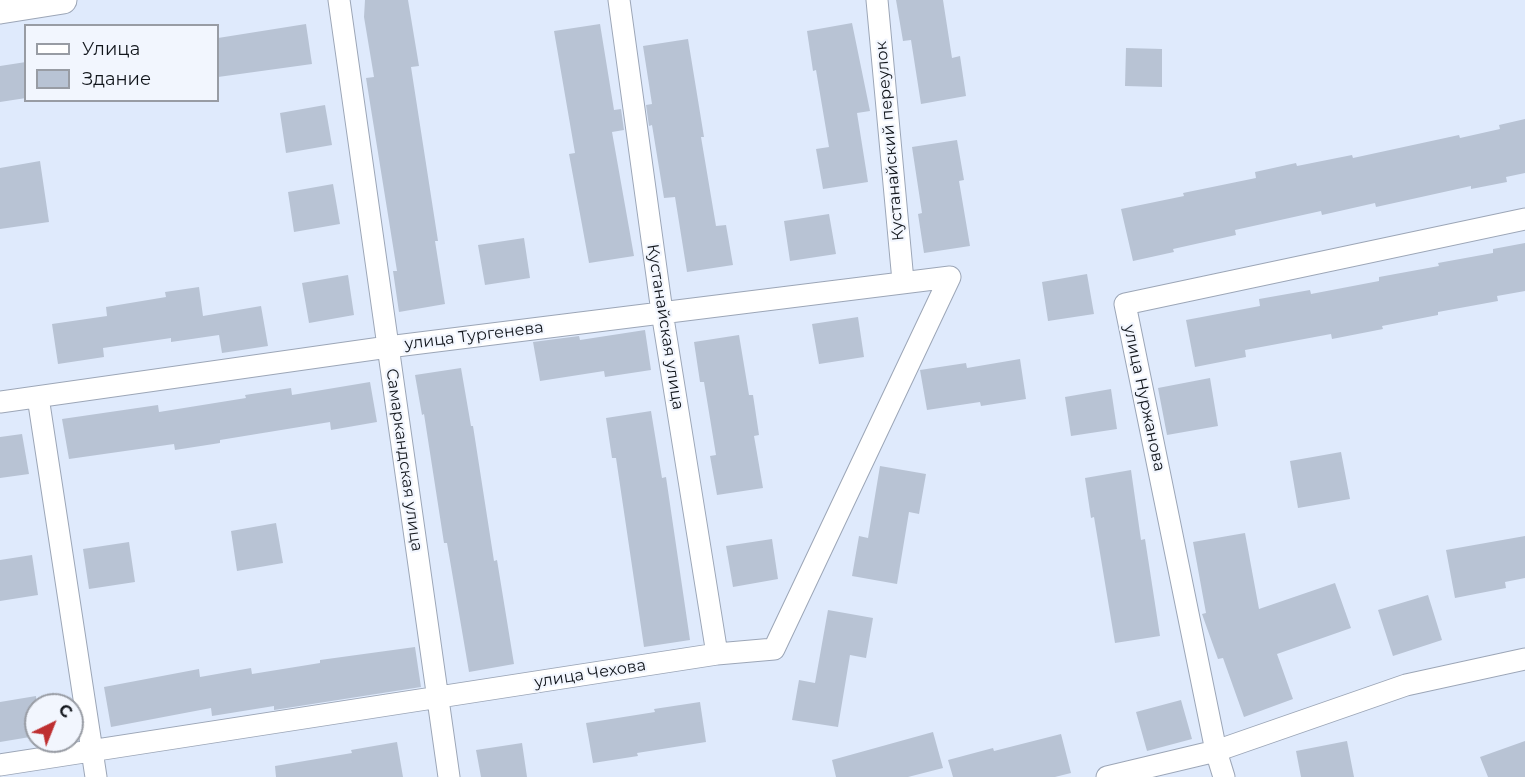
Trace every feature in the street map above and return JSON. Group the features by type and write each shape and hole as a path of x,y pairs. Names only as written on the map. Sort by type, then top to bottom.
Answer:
{"street":[{"path":"0,10 63,0"},
{"name":"Самаркандская улица","path":"339,0 450,777"},
{"name":"Кустанайская улица","path":"619,0 662,312 717,654"},
{"name":"Кустанайский переулок","path":"876,0 903,281"},
{"name":"улица Нуржанова","path":"1224,777 1216,751 1125,304 1525,219"},
{"name":"улица Тургенева","path":"0,402 388,347 903,281 950,277"},
{"name":"улица Чехова","path":"0,765 717,654 774,649 950,277"},
{"path":"38,397 96,777"},
{"path":"1107,777 1216,751 1406,686 1525,659"}],"building":[{"path":"365,0 408,0 419,66 411,67 438,241 435,241 445,304 399,312 393,271 397,271 366,78 374,77 364,17"},
{"path":"896,0 943,0 952,58 960,56 966,96 921,104 911,40 903,41"},
{"path":"852,23 870,111 857,113 868,182 823,189 816,149 829,147 807,31"},
{"path":"306,24 312,64 219,77 219,38"},
{"path":"600,24 614,110 621,109 624,130 612,132 634,256 589,263 569,154 575,153 554,31"},
{"path":"688,39 716,226 726,225 733,265 687,272 675,197 664,198 652,125 649,126 646,105 652,104 643,46"},
{"path":"1126,48 1162,49 1162,87 1125,86"},
{"path":"24,62 24,98 0,102 0,66"},
{"path":"325,105 332,145 286,153 280,113"},
{"path":"1525,119 1525,173 1506,177 1507,182 1471,189 1471,186 1376,207 1375,203 1322,215 1321,211 1235,230 1236,235 1173,249 1174,252 1133,261 1121,209 1256,178 1255,172 1352,155 1353,158 1459,135 1460,138 1500,129 1499,125"},
{"path":"957,140 964,180 959,181 970,246 924,253 918,214 922,213 912,147"},
{"path":"40,161 49,222 0,229 0,168"},
{"path":"333,184 340,224 294,232 288,192"},
{"path":"829,214 836,254 790,261 784,221"},
{"path":"524,238 530,278 485,285 478,245"},
{"path":"1525,243 1525,291 1497,296 1498,301 1438,312 1438,315 1382,326 1383,329 1332,339 1331,334 1245,350 1246,357 1195,367 1186,320 1260,306 1259,299 1310,290 1311,294 1379,281 1379,277 1439,266 1438,263 1493,253 1493,249"},
{"path":"1087,274 1094,314 1048,321 1042,282"},
{"path":"348,275 354,315 309,323 302,283"},
{"path":"199,287 203,316 261,306 268,346 222,353 219,335 171,342 171,338 103,348 104,357 58,364 52,324 107,316 106,307 166,297 165,292"},
{"path":"858,317 864,357 819,364 812,324"},
{"path":"645,330 651,370 605,377 604,371 540,381 533,342 579,336 580,340"},
{"path":"739,335 749,395 753,395 759,435 754,436 763,488 717,495 710,456 716,455 704,382 700,382 694,342"},
{"path":"1020,359 1026,399 981,406 980,402 927,410 920,370 966,363 967,368"},
{"path":"461,368 514,664 469,672 447,543 444,543 424,414 422,415 415,375"},
{"path":"1210,378 1218,426 1167,435 1158,388"},
{"path":"370,382 377,422 331,430 330,422 220,440 220,443 175,450 174,444 69,459 62,419 158,405 159,412 291,388 292,395"},
{"path":"1111,389 1117,429 1071,436 1065,397"},
{"path":"651,411 662,478 666,477 690,640 644,647 616,458 612,458 606,418"},
{"path":"22,434 29,474 0,478 0,437"},
{"path":"1341,452 1350,499 1298,508 1290,461"},
{"path":"880,466 926,474 919,514 909,512 897,584 852,576 859,536 868,538"},
{"path":"1131,470 1141,540 1145,539 1160,636 1115,643 1094,517 1091,518 1085,478"},
{"path":"276,523 283,563 237,571 231,531"},
{"path":"1245,533 1259,609 1335,583 1351,628 1277,654 1293,699 1244,717 1223,658 1218,659 1202,614 1206,613 1193,542"},
{"path":"1525,536 1525,578 1505,582 1506,588 1455,598 1446,550"},
{"path":"772,539 778,579 733,587 726,546"},
{"path":"129,542 135,582 89,589 83,549"},
{"path":"32,555 38,595 0,601 0,560"},
{"path":"1428,595 1442,640 1393,656 1378,610"},
{"path":"828,610 873,618 866,658 850,655 838,727 792,720 799,680 815,683"},
{"path":"415,647 421,687 274,710 274,706 212,716 211,708 111,727 104,687 199,669 200,677 251,668 252,674 320,663 320,660"},
{"path":"24,698 24,738 0,742 0,702"},
{"path":"1181,700 1192,739 1147,751 1136,712"},
{"path":"700,702 706,742 593,763 586,723"},
{"path":"933,732 943,768 908,777 836,777 832,760"},
{"path":"1061,734 1071,773 1055,777 953,777 948,760"},
{"path":"1347,741 1354,777 1301,777 1296,751"},
{"path":"1525,741 1525,777 1488,777 1480,757"},
{"path":"397,742 403,777 276,777 275,766 352,753 351,750"},
{"path":"522,743 527,777 481,777 476,750"}]}
